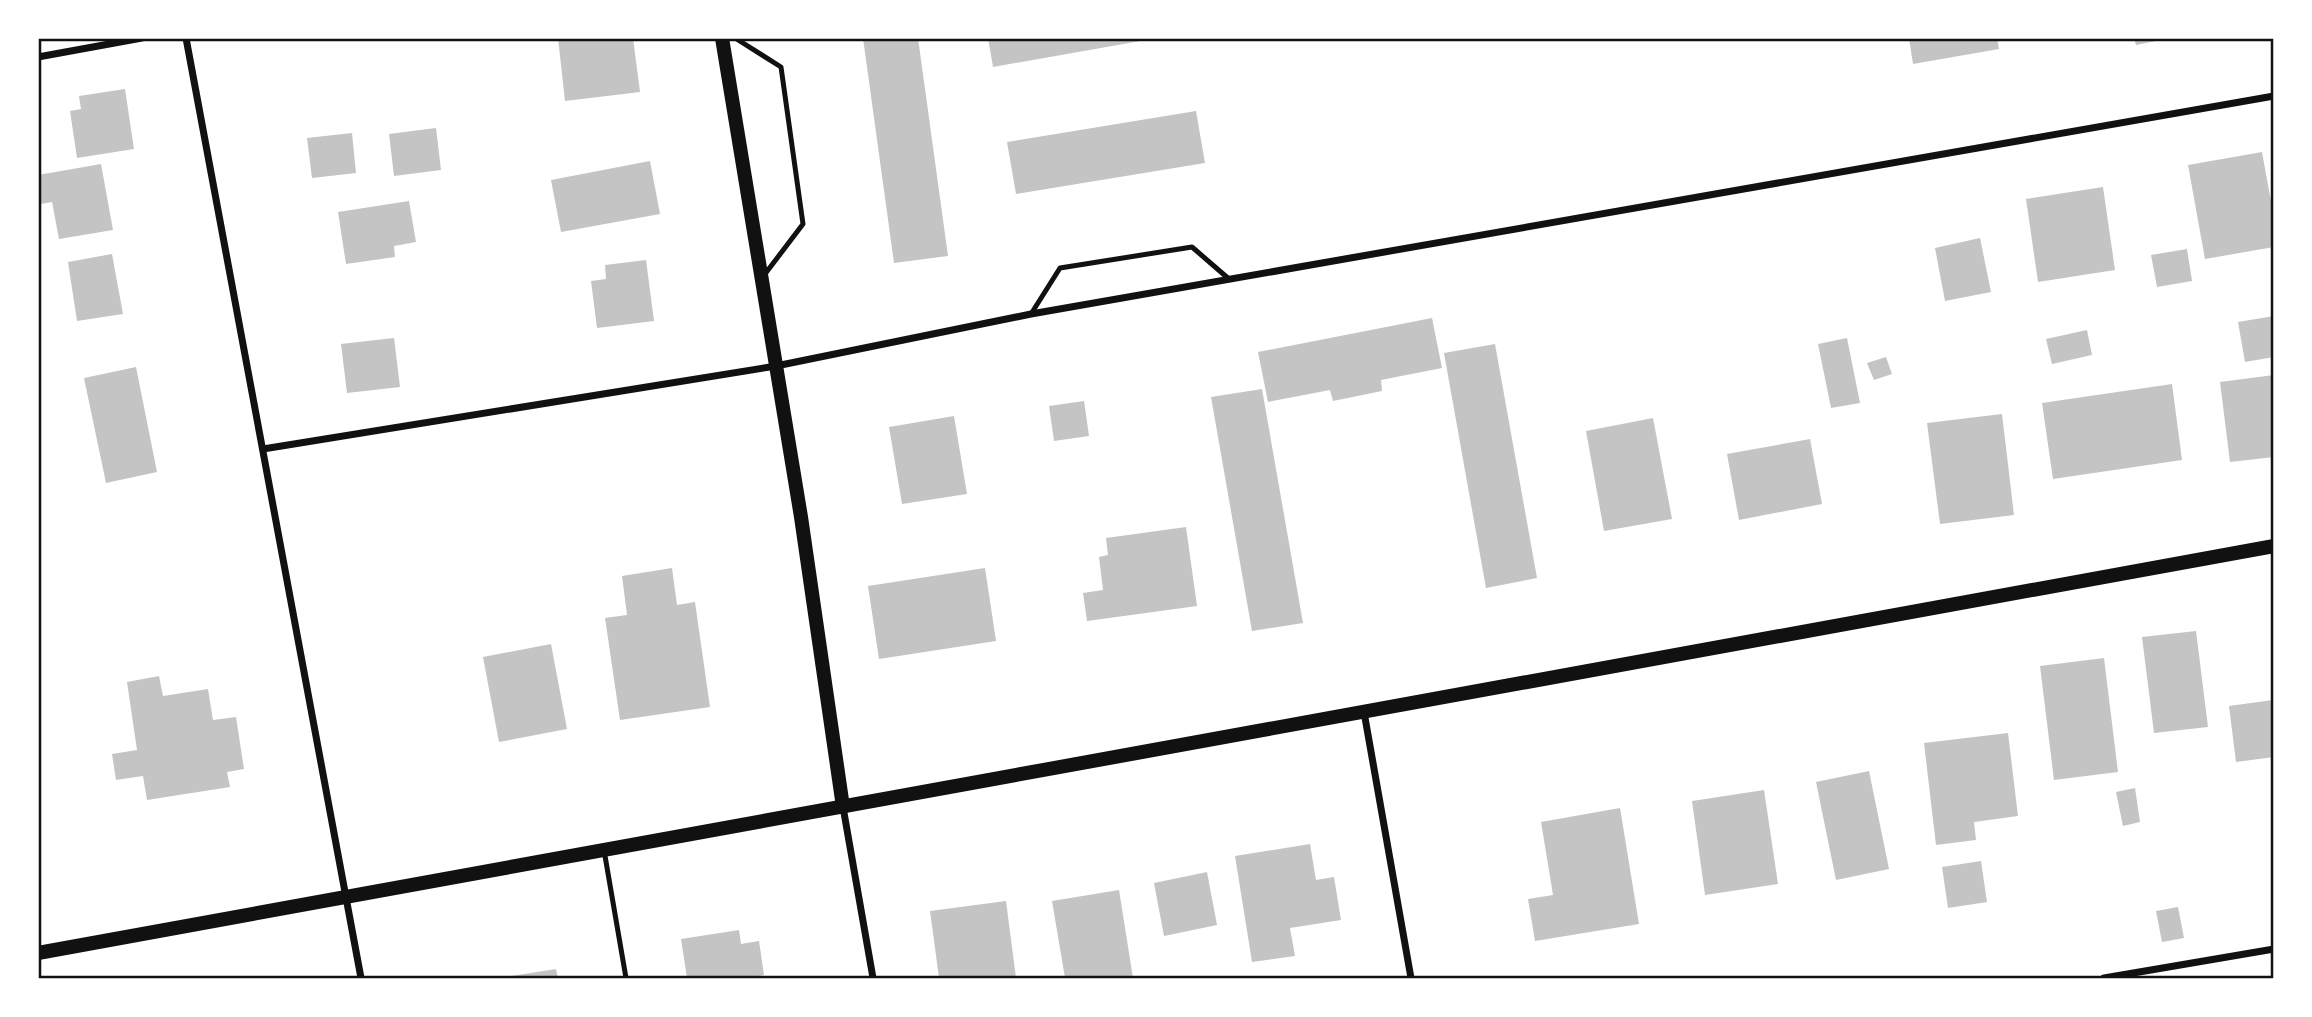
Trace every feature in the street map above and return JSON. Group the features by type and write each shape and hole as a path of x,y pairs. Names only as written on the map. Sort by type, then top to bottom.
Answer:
{"main road":[{"path":"723,38 801,517 843,807"},
{"path":"38,953 2273,547"}],"street":[{"path":"38,57 142,38"},
{"path":"186,38 360,978"},
{"path":"263,449 776,366 1031,314 2273,96"},
{"path":"1364,712 1411,978"},
{"path":"843,807 873,978"},
{"path":"2104,978 2273,949"}],"lane":[{"path":"735,38 781,67 803,224 761,279"},
{"path":"1031,314 1060,268 1192,247 1229,279"},
{"path":"604,850 626,978"}],"building":[{"path":"558,38 633,38 640,92 565,101"},
{"path":"863,38 918,38 948,256 894,263"},
{"path":"988,38 1146,38 1146,40 993,67"},
{"path":"1909,38 1997,38 1999,49 1913,64"},
{"path":"2134,38 2161,38 2161,40 2136,45"},
{"path":"125,89 134,149 77,158 70,111 81,109 79,96"},
{"path":"1196,111 1205,163 1016,194 1007,142"},
{"path":"436,128 441,170 394,176 389,134"},
{"path":"352,133 356,173 312,178 307,138"},
{"path":"2262,152 2274,218 2274,247 2205,259 2188,165"},
{"path":"650,161 660,214 561,232 551,180"},
{"path":"101,164 113,230 59,239 52,202 41,204 38,175"},
{"path":"2103,187 2115,270 2038,282 2026,199"},
{"path":"409,201 416,242 394,246 395,257 346,264 338,212"},
{"path":"1980,238 1991,292 1945,301 1935,248"},
{"path":"2187,249 2192,281 2157,287 2151,255"},
{"path":"112,254 123,314 77,321 68,262"},
{"path":"646,260 654,321 597,328 591,281 606,279 605,265"},
{"path":"2274,316 2274,357 2245,362 2238,322"},
{"path":"1432,318 1442,368 1381,380 1382,391 1333,401 1330,390 1268,402 1258,352"},
{"path":"2087,330 2092,355 2052,364 2046,339"},
{"path":"394,338 400,387 347,393 341,344"},
{"path":"1847,338 1860,403 1831,408 1818,344"},
{"path":"1495,344 1537,578 1486,588 1444,353"},
{"path":"1886,357 1892,374 1874,380 1867,363"},
{"path":"136,367 157,472 106,483 84,378"},
{"path":"2274,375 2274,457 2230,462 2220,382"},
{"path":"2172,384 2182,460 2053,479 2042,403"},
{"path":"1262,389 1303,623 1252,631 1211,397"},
{"path":"1084,401 1089,436 1054,441 1049,406"},
{"path":"2002,414 2014,515 1940,524 1927,423"},
{"path":"954,416 967,494 902,504 889,427"},
{"path":"1653,418 1672,519 1604,531 1586,431"},
{"path":"1810,439 1822,504 1739,520 1727,454"},
{"path":"1186,527 1197,606 1087,621 1083,593 1103,590 1099,557 1108,555 1106,538"},
{"path":"672,568 677,605 695,602 710,707 620,720 605,618 627,615 622,576"},
{"path":"985,568 996,641 879,659 868,586"},
{"path":"2196,631 2208,727 2154,733 2142,637"},
{"path":"551,644 567,729 499,742 483,657"},
{"path":"2104,658 2118,772 2054,780 2040,666"},
{"path":"159,676 163,696 208,689 213,720 236,717 244,769 227,772 230,787 147,800 143,776 116,780 112,754 137,750 127,682"},
{"path":"2273,700 2274,757 2236,762 2229,706"},
{"path":"2008,733 2018,816 1974,822 1976,840 1936,845 1924,743"},
{"path":"1869,771 1889,869 1836,880 1816,782"},
{"path":"2135,788 2140,822 2123,826 2116,792"},
{"path":"1764,790 1778,884 1705,895 1692,801"},
{"path":"1620,808 1639,924 1535,941 1528,899 1553,895 1541,822"},
{"path":"1310,844 1316,880 1334,877 1341,920 1290,928 1295,956 1252,962 1235,856"},
{"path":"1981,861 1987,902 1948,908 1942,867"},
{"path":"1207,872 1217,925 1164,936 1154,883"},
{"path":"1119,890 1133,978 1065,978 1052,901"},
{"path":"1006,901 1016,978 939,978 930,911"},
{"path":"2178,907 2184,938 2162,942 2156,911"},
{"path":"739,930 741,944 759,941 764,975 749,978 687,978 681,939"},
{"path":"556,969 558,978 505,978 505,977"}]}
